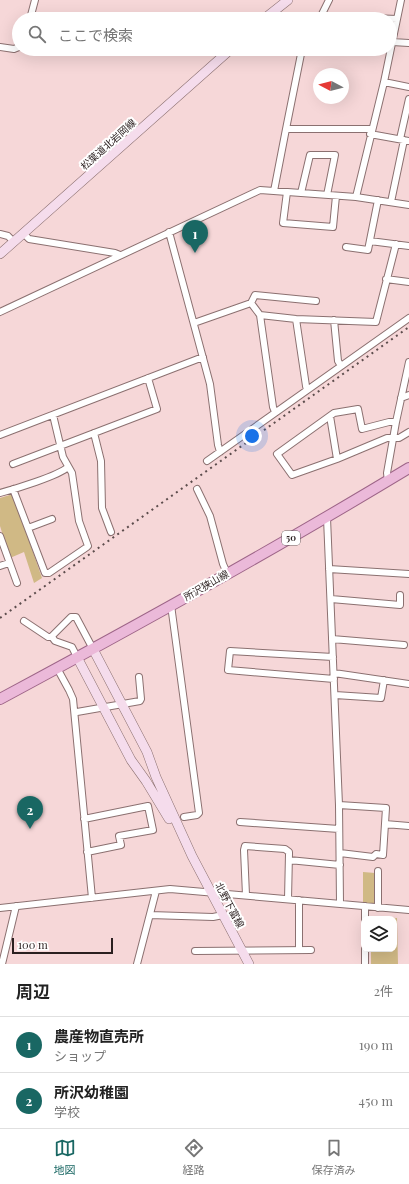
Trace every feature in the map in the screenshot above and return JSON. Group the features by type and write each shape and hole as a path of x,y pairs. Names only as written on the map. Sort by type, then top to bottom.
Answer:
{"main road":[{"name":"所沢狭山線","path":"0,699 93,649 327,518 409,468"}],"street":[{"path":"32,12 35,0"},
{"path":"273,12 288,0"},
{"path":"323,12 329,0"},
{"path":"397,19 401,0"},
{"path":"397,42 409,43"},
{"path":"0,47 12,49"},
{"name":"松葉道北岩岡線","path":"0,254 222,56"},
{"path":"274,191 301,56"},
{"path":"356,197 389,56"},
{"path":"384,82 409,87"},
{"path":"391,202 404,140 409,99"},
{"path":"286,129 371,132 404,140"},
{"path":"301,193 310,155 336,155 327,195"},
{"path":"0,312 255,191 260,190 356,197 409,205"},
{"path":"287,192 283,223 333,227 336,196"},
{"path":"346,247 368,250 378,200"},
{"path":"169,232 210,384 220,452"},
{"path":"0,234 8,236 14,242"},
{"path":"24,234 29,239 120,255"},
{"path":"370,241 409,246"},
{"path":"260,315 376,322 396,244"},
{"path":"386,279 409,282"},
{"path":"194,323 251,302 255,295 316,301"},
{"path":"251,302 260,315 273,407 275,412"},
{"path":"296,318 307,390"},
{"path":"207,461 409,318"},
{"path":"334,320 338,361 341,366"},
{"path":"0,436 203,357"},
{"path":"388,481 387,473 393,438 409,362"},
{"path":"13,464 157,409 148,378"},
{"path":"401,398 409,395"},
{"path":"396,422 388,422 362,429 358,409 334,413 277,454 292,475 337,459 387,438 399,438 409,432"},
{"path":"13,489 46,574 88,546 79,521 72,476 63,457 53,415"},
{"path":"330,416 337,459"},
{"path":"94,433 102,460 102,508 111,532"},
{"path":"0,493 65,470 68,467"},
{"path":"198,489 210,516 223,564 227,573"},
{"path":"327,518 339,805 340,903"},
{"path":"28,528 52,519"},
{"path":"0,536 17,583"},
{"path":"0,566 9,563"},
{"path":"329,569 409,574"},
{"path":"331,599 400,605 400,595"},
{"path":"171,605 199,813 197,815 184,817"},
{"path":"52,637 70,618 74,617 78,619 147,752 156,776 192,856"},
{"path":"24,621 48,637 52,637 55,641 72,647 131,760 146,781 184,846 192,856"},
{"path":"332,638 404,645"},
{"path":"333,658 230,651 228,670 334,676 384,680 409,684"},
{"path":"57,668 69,690 72,699 92,898"},
{"path":"78,712 140,701 139,677"},
{"path":"335,695 381,698 384,680"},
{"path":"339,805 386,808 383,854 376,854 373,857 340,853"},
{"path":"84,819 148,806 153,830 119,836 121,845 87,852"},
{"path":"240,822 339,829"},
{"path":"385,824 409,826"},
{"path":"246,895 245,846 285,849 289,852 288,899"},
{"name":"北野下富線","path":"192,856 249,964"},
{"path":"289,860 340,865"},
{"path":"378,871 378,908"},
{"path":"0,908 170,889 409,910"},
{"path":"137,964 156,891"},
{"path":"299,900 299,950"},
{"path":"2,964 16,906"},
{"path":"365,906 365,916"},
{"path":"150,915 213,917 223,915"},
{"path":"195,951 311,950"},
{"path":"365,952 365,963"}],"shaded area":[{"path":"13,494 42,578 34,583 24,552 10,558 0,526 0,498"},
{"path":"363,872 375,873 376,904 363,903"},
{"path":"397,918 398,964 371,964 371,952 397,952"}],"railway":[{"path":"0,618 409,327"}],"place":[{"name":"農産物直売所","path":"195,253"},
{"name":"所沢幼稚園","path":"30,829"}]}
